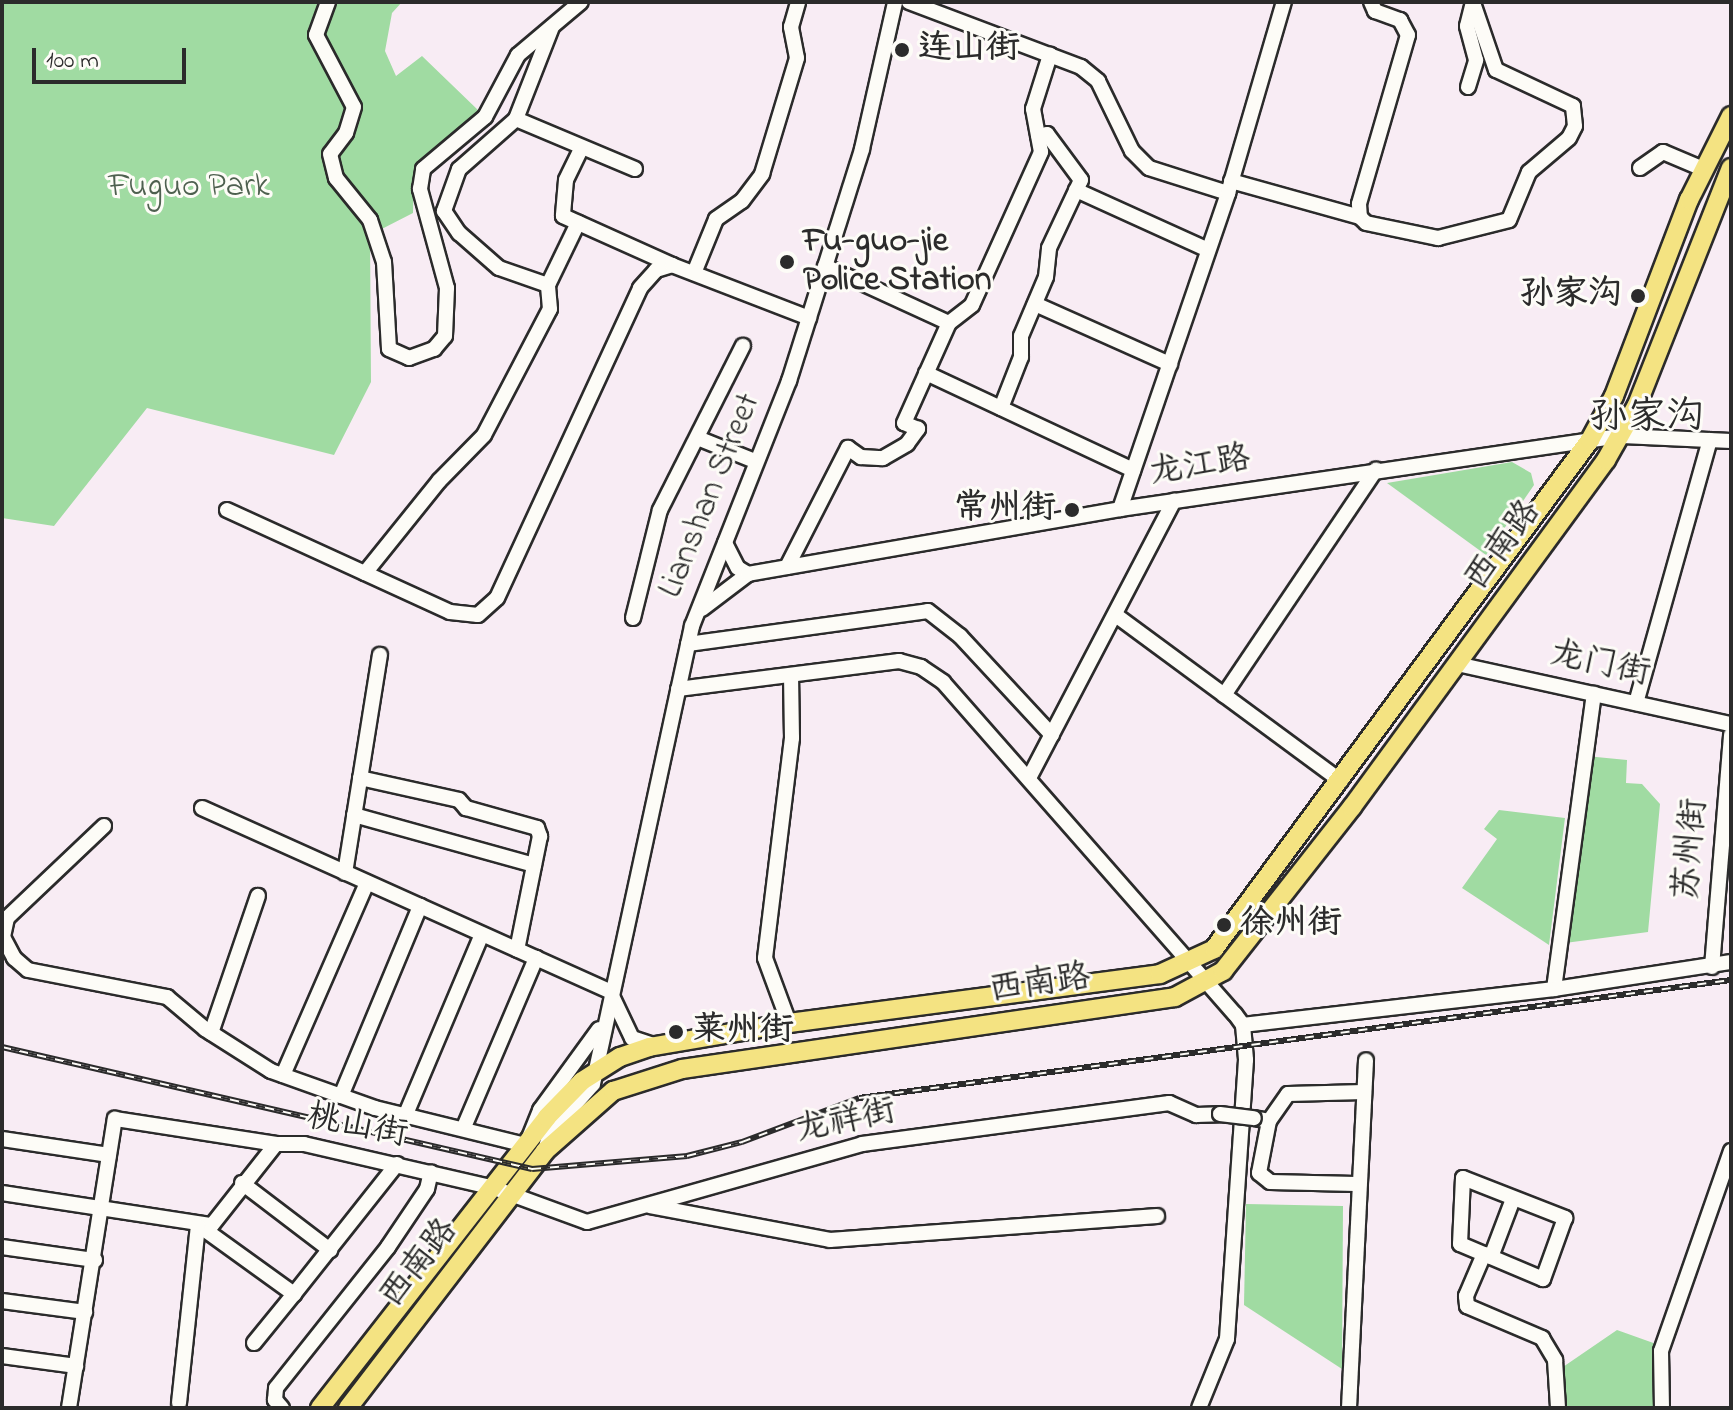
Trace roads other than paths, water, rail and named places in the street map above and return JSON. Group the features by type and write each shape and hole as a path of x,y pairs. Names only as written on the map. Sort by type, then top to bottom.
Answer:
{"main road":[{"path":"320,1408 566,1096 597,1070 656,1045 789,1023 1160,974 1191,964 1214,949 1590,440 1614,396 1703,169 1731,116"},
{"name":"西南路","path":"348,1408 545,1151 613,1091 682,1069 1175,997 1207,983 1223,971 1361,796 1620,436 1731,168"},
{"path":"1433,655 1455,667"},
{"path":"1341,781 1361,796"}],"street":[{"path":"328,2 316,35 354,107 346,133 330,154 336,178 370,220 384,262 389,349 409,358 434,349 445,336 447,288 420,189 423,169 485,117 518,55 581,2"},
{"path":"694,273 716,219 742,201 762,174 797,58 791,27 798,2"},
{"name":"Lianshan Street","path":"597,1070 611,992 696,615 809,318 862,149 895,2"},
{"path":"909,2 1081,67 1098,81 1132,151 1149,168 1438,238 1509,220 1529,172 1569,138 1575,126 1573,106 1496,70 1487,58 1473,3"},
{"path":"1120,509 1230,187 1284,2"},
{"path":"1360,217 1359,204 1408,35 1400,20 1375,11 1371,2"},
{"path":"1468,87 1476,60 1467,26 1473,3"},
{"path":"548,285 499,268 459,233 444,211 459,169 516,119 553,24"},
{"path":"787,567 848,448 870,460 907,444 918,429 904,423 926,373 949,323 972,305 1041,152 1033,109 1050,55"},
{"path":"516,119 581,149 635,169"},
{"path":"1001,408 1046,277 1049,248 1081,180 1047,134 1038,136"},
{"path":"581,149 566,180 563,216 672,265 809,318"},
{"path":"1640,168 1663,152 1703,169"},
{"path":"1076,190 1208,250"},
{"path":"365,573 439,481 484,435 550,309 548,285 578,223"},
{"path":"227,510 450,612 478,615 497,598 640,288 656,270 672,265"},
{"path":"825,266 949,323"},
{"path":"1035,304 1170,364"},
{"path":"633,618 660,510 700,439 743,346"},
{"path":"926,373 1133,470"},
{"name":"龙江路","path":"696,615 748,574 1120,509 1620,436 1731,441"},
{"path":"700,439 755,461"},
{"path":"1636,703 1710,440"},
{"path":"1224,695 1376,470"},
{"path":"1029,778 1117,616 1174,501"},
{"path":"725,543 738,568 748,574"},
{"path":"688,644 928,611 960,636 1052,735"},
{"path":"1117,616 1341,781"},
{"path":"345,873 380,655"},
{"path":"678,689 899,661 921,667 943,682 1243,1025 1246,1060 1227,1339 1199,1408"},
{"name":"龙门街","path":"1455,667 1731,724"},
{"path":"789,1023 765,958 792,738 791,677"},
{"path":"1554,989 1594,694"},
{"name":"苏州街","path":"1712,967 1731,735"},
{"path":"360,778 459,800 466,808 537,828 534,865 517,950"},
{"path":"202,808 611,992 625,1030 642,1043 656,1045"},
{"path":"354,815 534,865"},
{"path":"104,826 7,918 3,937 14,958 28,970 167,997 211,1033 283,1075 341,1096 526,1145 540,1110 606,1018"},
{"path":"283,1075 367,883"},
{"path":"211,1033 258,896"},
{"path":"341,1096 420,906"},
{"path":"406,1114 482,934"},
{"path":"464,1127 536,958"},
{"path":"1243,1025 1554,989 1731,962"},
{"path":"1349,1408 1356,1184 1366,1060"},
{"path":"545,1151 550,1132 588,1092 597,1070"},
{"path":"1356,1184 1270,1182 1259,1173 1262,1119 1288,1094 1364,1092"},
{"name":"龙祥街","path":"494,1188 587,1222 862,1144 1169,1103 1196,1115 1220,1114 1262,1119"},
{"path":"69,1408 104,1209 115,1119 276,1144"},
{"path":"2,1139 109,1155"},
{"name":"桃山街","path":"200,1226 212,1225 242,1183 276,1144 304,1144 494,1188"},
{"path":"1662,1408 1661,1351 1731,1151"},
{"path":"254,1343 397,1164"},
{"path":"282,1408 275,1400 276,1388 388,1247 427,1189 431,1172"},
{"path":"1463,1178 1565,1218 1543,1279 1487,1255 1460,1244 1463,1178"},
{"path":"242,1183 330,1250"},
{"path":"2,1193 200,1226 294,1294"},
{"path":"1513,1199 1466,1296 1467,1306 1542,1338 1555,1360 1558,1408"},
{"path":"646,1206 830,1240 1157,1216"},
{"path":"179,1403 200,1226"},
{"path":"2,1247 95,1260"},
{"path":"2,1301 85,1312"},
{"path":"2,1356 76,1366"}],"railway":[{"path":"2,1047 532,1169 687,1156 742,1142 859,1098 1731,980"}],"place":[{"name":"连山街","path":"902,50"},
{"name":"Fu-guo-jie Police Station","path":"787,262"},
{"name":"孙家沟","path":"1638,296"},
{"name":"常州街","path":"1072,510"},
{"name":"徐州街","path":"1224,925"},
{"name":"莱州街","path":"676,1032"}],"district":[{"name":"孙家沟","path":"1647,419"}],"park label":[{"name":"Fuguo Park","path":"189,188"}]}
